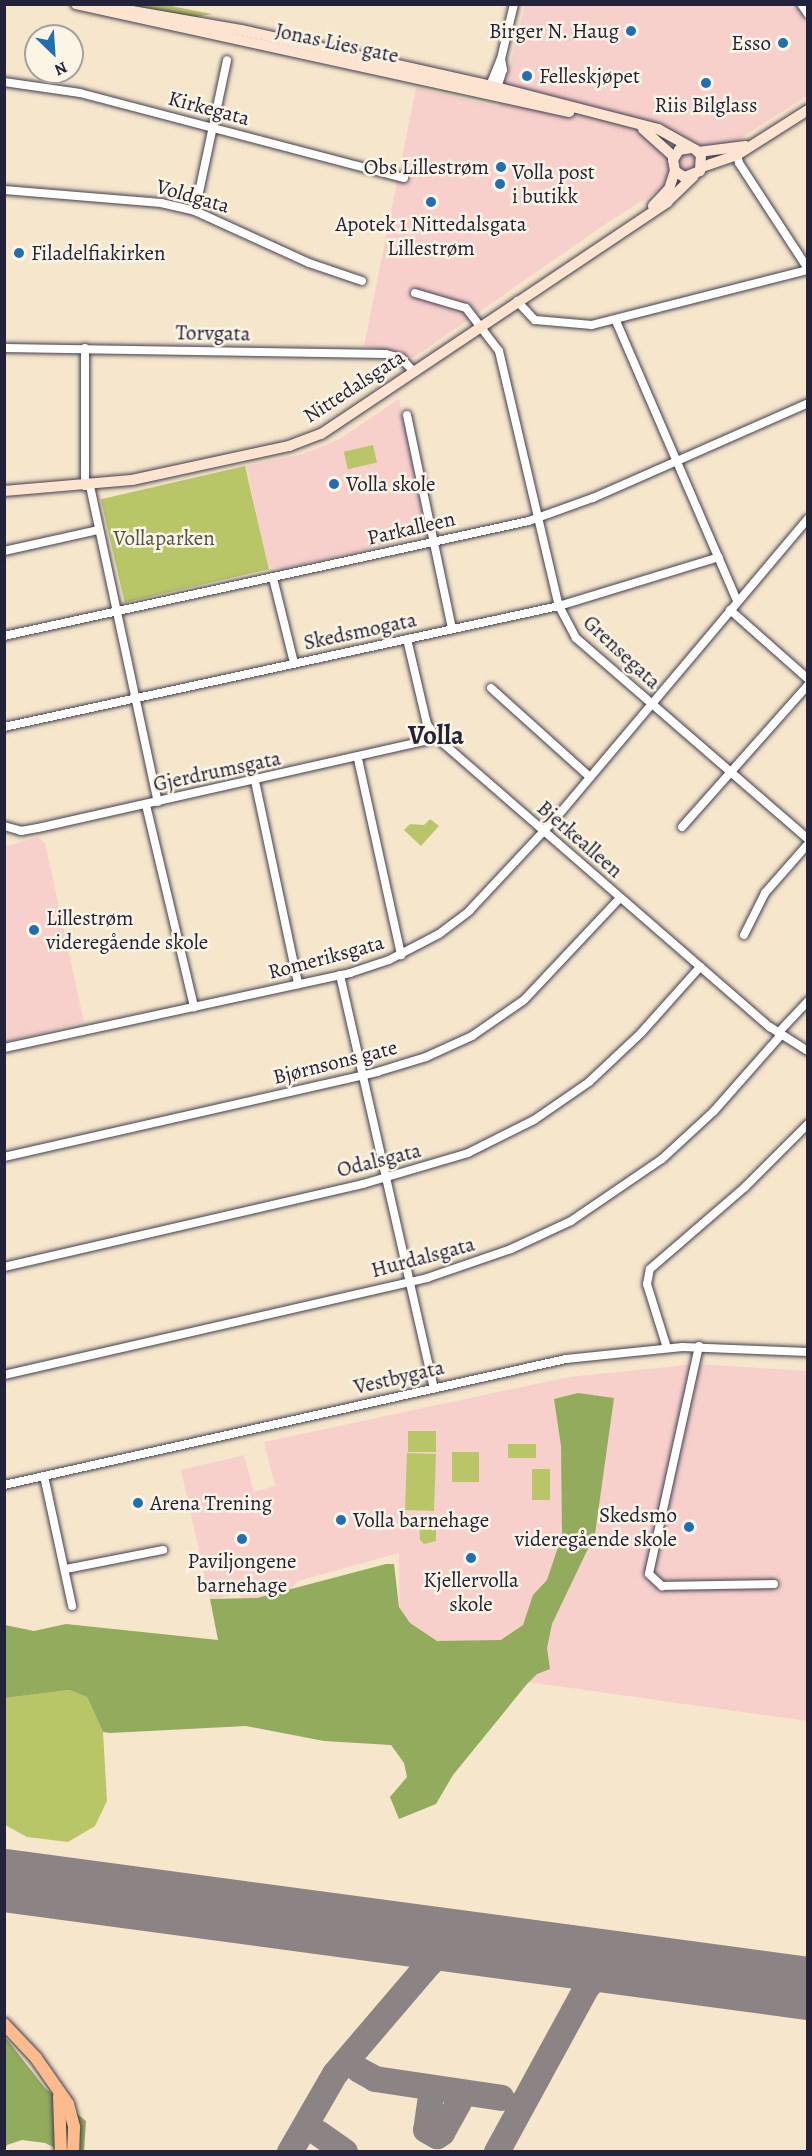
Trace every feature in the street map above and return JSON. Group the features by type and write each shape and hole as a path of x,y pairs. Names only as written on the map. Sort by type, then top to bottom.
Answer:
{"main road":[{"name":"Jonas Lies gate","path":"76,4 493,89"},
{"name":"Jonas Lies gate","path":"92,4 173,16 658,129 694,150"},
{"path":"736,152 682,148 674,157 675,171 684,177 694,176 702,167 755,145 807,110"},
{"name":"Jonas Lies gate","path":"637,125 654,135 674,157"},
{"path":"694,150 702,167"},
{"name":"Nittedalsgata","path":"647,213 669,189 675,171"},
{"name":"Nittedalsgata","path":"4,491 87,486 304,441 340,423 414,372 484,329 517,301 647,213 667,202 694,176"},
{"path":"4,2024 58,2088 73,2116 73,2151"},
{"path":"58,2088 63,2128 61,2151"}],"street":[{"path":"493,89 504,64 501,59 514,4"},
{"path":"801,4 807,14"},
{"path":"195,211 227,60"},
{"name":"Kirkegata","path":"4,82 70,90 404,178"},
{"path":"517,301 526,315 544,322 592,325 616,321 807,270 736,152"},
{"name":"Voldgata","path":"4,190 161,203 195,211 309,263 362,281"},
{"path":"415,293 466,308 484,329"},
{"path":"616,321 678,459 737,600"},
{"name":"Grensegata","path":"484,329 505,365 559,606 576,638 807,842"},
{"name":"Torvgata","path":"4,348 386,354 401,358 414,372"},
{"path":"85,348 87,486 158,802"},
{"name":"Parkalleen","path":"4,636 540,518 807,403"},
{"path":"407,415 452,628"},
{"name":"Romeriksgata","path":"4,1048 340,975 401,955 461,917 544,831 807,519"},
{"path":"4,551 98,530"},
{"name":"Skedsmogata","path":"4,727 559,606 719,557"},
{"path":"273,578 294,663"},
{"path":"730,610 807,679"},
{"name":"Bjerkealleen","path":"407,639 427,723 438,738 700,967 779,1034 807,1051"},
{"path":"682,827 807,686"},
{"path":"491,688 590,777"},
{"name":"Gjerdrumsgata","path":"4,826 21,831 358,759 438,738"},
{"path":"358,759 401,955"},
{"path":"255,781 298,984"},
{"path":"146,805 194,1007"},
{"path":"744,935 765,893 807,842"},
{"name":"Bjørnsons gate","path":"4,1157 365,1075 426,1057 497,1020 542,985 620,898"},
{"name":"Odalsgata","path":"4,1267 388,1177 468,1153 555,1107 627,1048 700,967"},
{"path":"340,975 365,1075 434,1388"},
{"path":"779,1034 807,1001"},
{"name":"Hurdalsgata","path":"4,1375 411,1281 511,1249 612,1195 691,1134 779,1034"},
{"path":"667,1348 647,1284 650,1269 737,1195 807,1124"},
{"path":"699,1346 649,1574 662,1586 774,1584"},
{"name":"Vestbygata","path":"4,1485 567,1359 699,1346 807,1352"},
{"path":"44,1476 66,1569 72,1606"},
{"path":"66,1569 162,1550"}],"shaded area":[{"path":"525,5 796,5 807,22 807,96 604,225 413,358 364,346 416,88 499,107"},
{"name":"Volla skole","path":"399,399 427,535 282,569 268,567 246,466 303,454 338,440"},
{"name":"Lillestrøm videregående skole","path":"38,837 45,843 84,1022 5,1042 5,847"},
{"path":"696,1364 807,1371 807,1721 400,1664 399,1553 298,1581 289,1591 257,1598 241,1599 240,1594 210,1599 181,1470 244,1455 254,1492 275,1486 264,1442 569,1377"}],"green space":[{"path":"124,5 166,5 212,14 196,17"},
{"path":"373,445 377,463 348,469 344,452"},
{"name":"Vollaparken","path":"245,466 269,569 125,603 101,499"},
{"path":"430,819 439,826 421,846 404,830 410,824 424,825"},
{"path":"578,1393 614,1398 595,1534 552,1624 547,1648 550,1669 537,1674 527,1684 453,1775 436,1804 399,1819 390,1797 407,1777 404,1763 391,1745 324,1741 246,1726 110,1733 103,1732 87,1697 69,1690 5,1698 5,1625 34,1631 66,1624 218,1640 210,1599 257,1598 386,1564 394,1564 399,1607 410,1623 437,1641 501,1640 523,1625 533,1595 547,1580 562,1535 561,1446 554,1399"},
{"path":"408,1431 436,1431 436,1452 408,1452"},
{"path":"508,1444 536,1444 536,1458 508,1458"},
{"path":"452,1452 479,1452 479,1482 452,1482"},
{"path":"407,1453 436,1454 434,1511 405,1510"},
{"path":"532,1469 550,1469 550,1500 532,1500"},
{"path":"436,1516 436,1541 424,1544 420,1540 419,1518"},
{"path":"69,1690 87,1697 103,1732 107,1801 95,1826 68,1842 27,1837 5,1825 4,1698"},
{"path":"5,2037 45,2088 86,2121 84,2151 61,2151 45,2143 22,2140 7,2145 5,2150"}],"taxiway":[{"path":"415,1935 429,1942 434,1950 429,1964 453,1943 470,1942"},
{"path":"565,1955 581,1962 588,1970 589,1985"},
{"path":"497,2152 595,1972 604,1965 622,1963"},
{"path":"290,2152 335,2074 429,1964"},
{"path":"359,2070 375,2079 502,2098"},
{"path":"430,2103 426,2130 437,2136 442,2133 459,2102"},
{"path":"318,2133 345,2152"}],"runway":[{"path":"4,1880 808,1988"}],"place":[{"name":"Birger N. Haug","path":"631,31"},
{"name":"Esso","path":"783,43"},
{"name":"Felleskjøpet","path":"527,76"},
{"name":"Riis Bilglass","path":"706,83"},
{"name":"Obs Lillestrøm","path":"501,167"},
{"name":"Volla post i butikk","path":"500,184"},
{"name":"Apotek 1 Nittedalsgata Lillestrøm","path":"431,202"},
{"name":"Filadelfiakirken","path":"19,253"},
{"name":"Volla skole","path":"334,484"},
{"name":"Lillestrøm videregående skole","path":"34,930"},
{"name":"Arena Trening","path":"138,1503"},
{"name":"Volla barnehage","path":"341,1520"},
{"name":"Skedsmo videregående skole","path":"689,1527"},
{"name":"Paviljongene barnehage","path":"242,1539"},
{"name":"Kjellervolla skole","path":"471,1558"}],"district":[{"name":"Volla","path":"436,736"}]}
